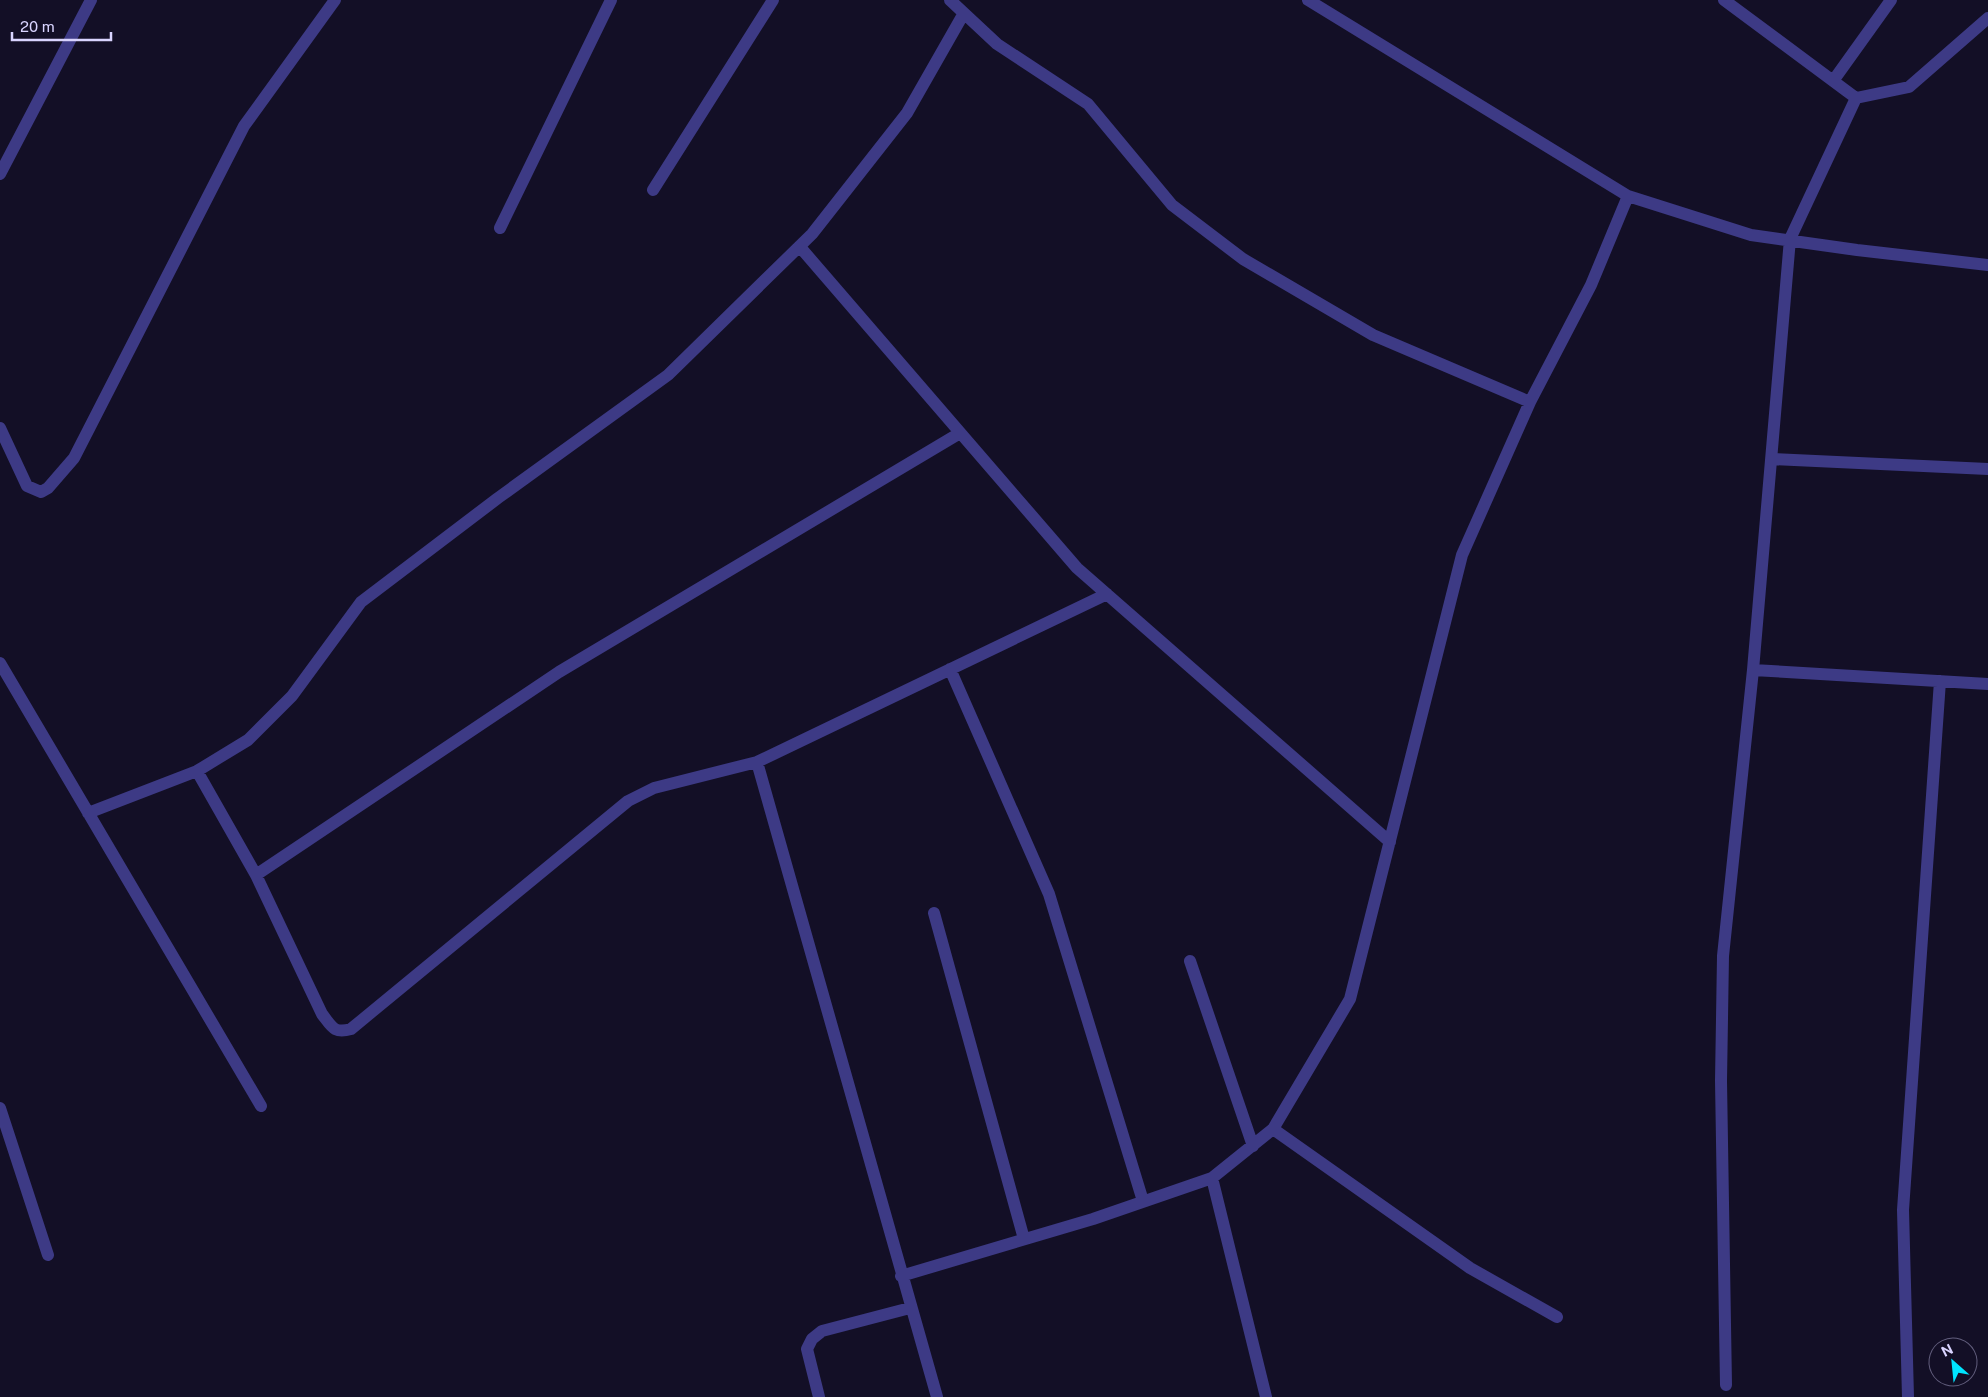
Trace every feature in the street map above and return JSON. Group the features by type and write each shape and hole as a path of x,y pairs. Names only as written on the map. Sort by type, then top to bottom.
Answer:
{"street":[{"path":"0,174 91,0"},
{"path":"0,428 27,486 41,492 48,488 74,458 244,126 335,0"},
{"path":"500,228 611,0"},
{"path":"653,190 773,0"},
{"path":"950,0 998,44 1088,104 1172,205 1243,260 1373,334 1530,402"},
{"path":"1308,0 1628,196 1751,235 1790,239 1857,250 1988,265"},
{"path":"1724,0 1856,98 1909,87 1988,18"},
{"path":"1833,81 1891,0"},
{"path":"88,813 197,771 248,740 292,696 361,602 498,498 668,375 812,234 907,113 964,13"},
{"path":"1726,1385 1721,1081 1723,956 1753,670 1790,239 1856,98"},
{"path":"901,1276 1093,1219 1212,1178 1273,1129 1350,998 1462,555 1530,402 1592,285 1628,196"},
{"path":"800,247 1077,568 1390,842"},
{"path":"256,875 559,672 960,433"},
{"path":"1772,459 1988,469"},
{"path":"197,771 256,875 322,1014 333,1028 342,1032 351,1029 628,801 654,788 757,762 1107,594"},
{"path":"0,663 262,1106"},
{"path":"950,669 1049,894 1143,1201"},
{"path":"1753,670 1988,684"},
{"path":"1908,1397 1903,1210 1940,681"},
{"path":"757,762 936,1397"},
{"path":"934,913 1024,1239"},
{"path":"1190,961 1253,1146"},
{"path":"0,1108 48,1255"},
{"path":"1273,1129 1470,1268 1558,1317"},
{"path":"1212,1178 1266,1397"},
{"path":"819,1397 807,1349 812,1339 822,1331 910,1308"}]}
